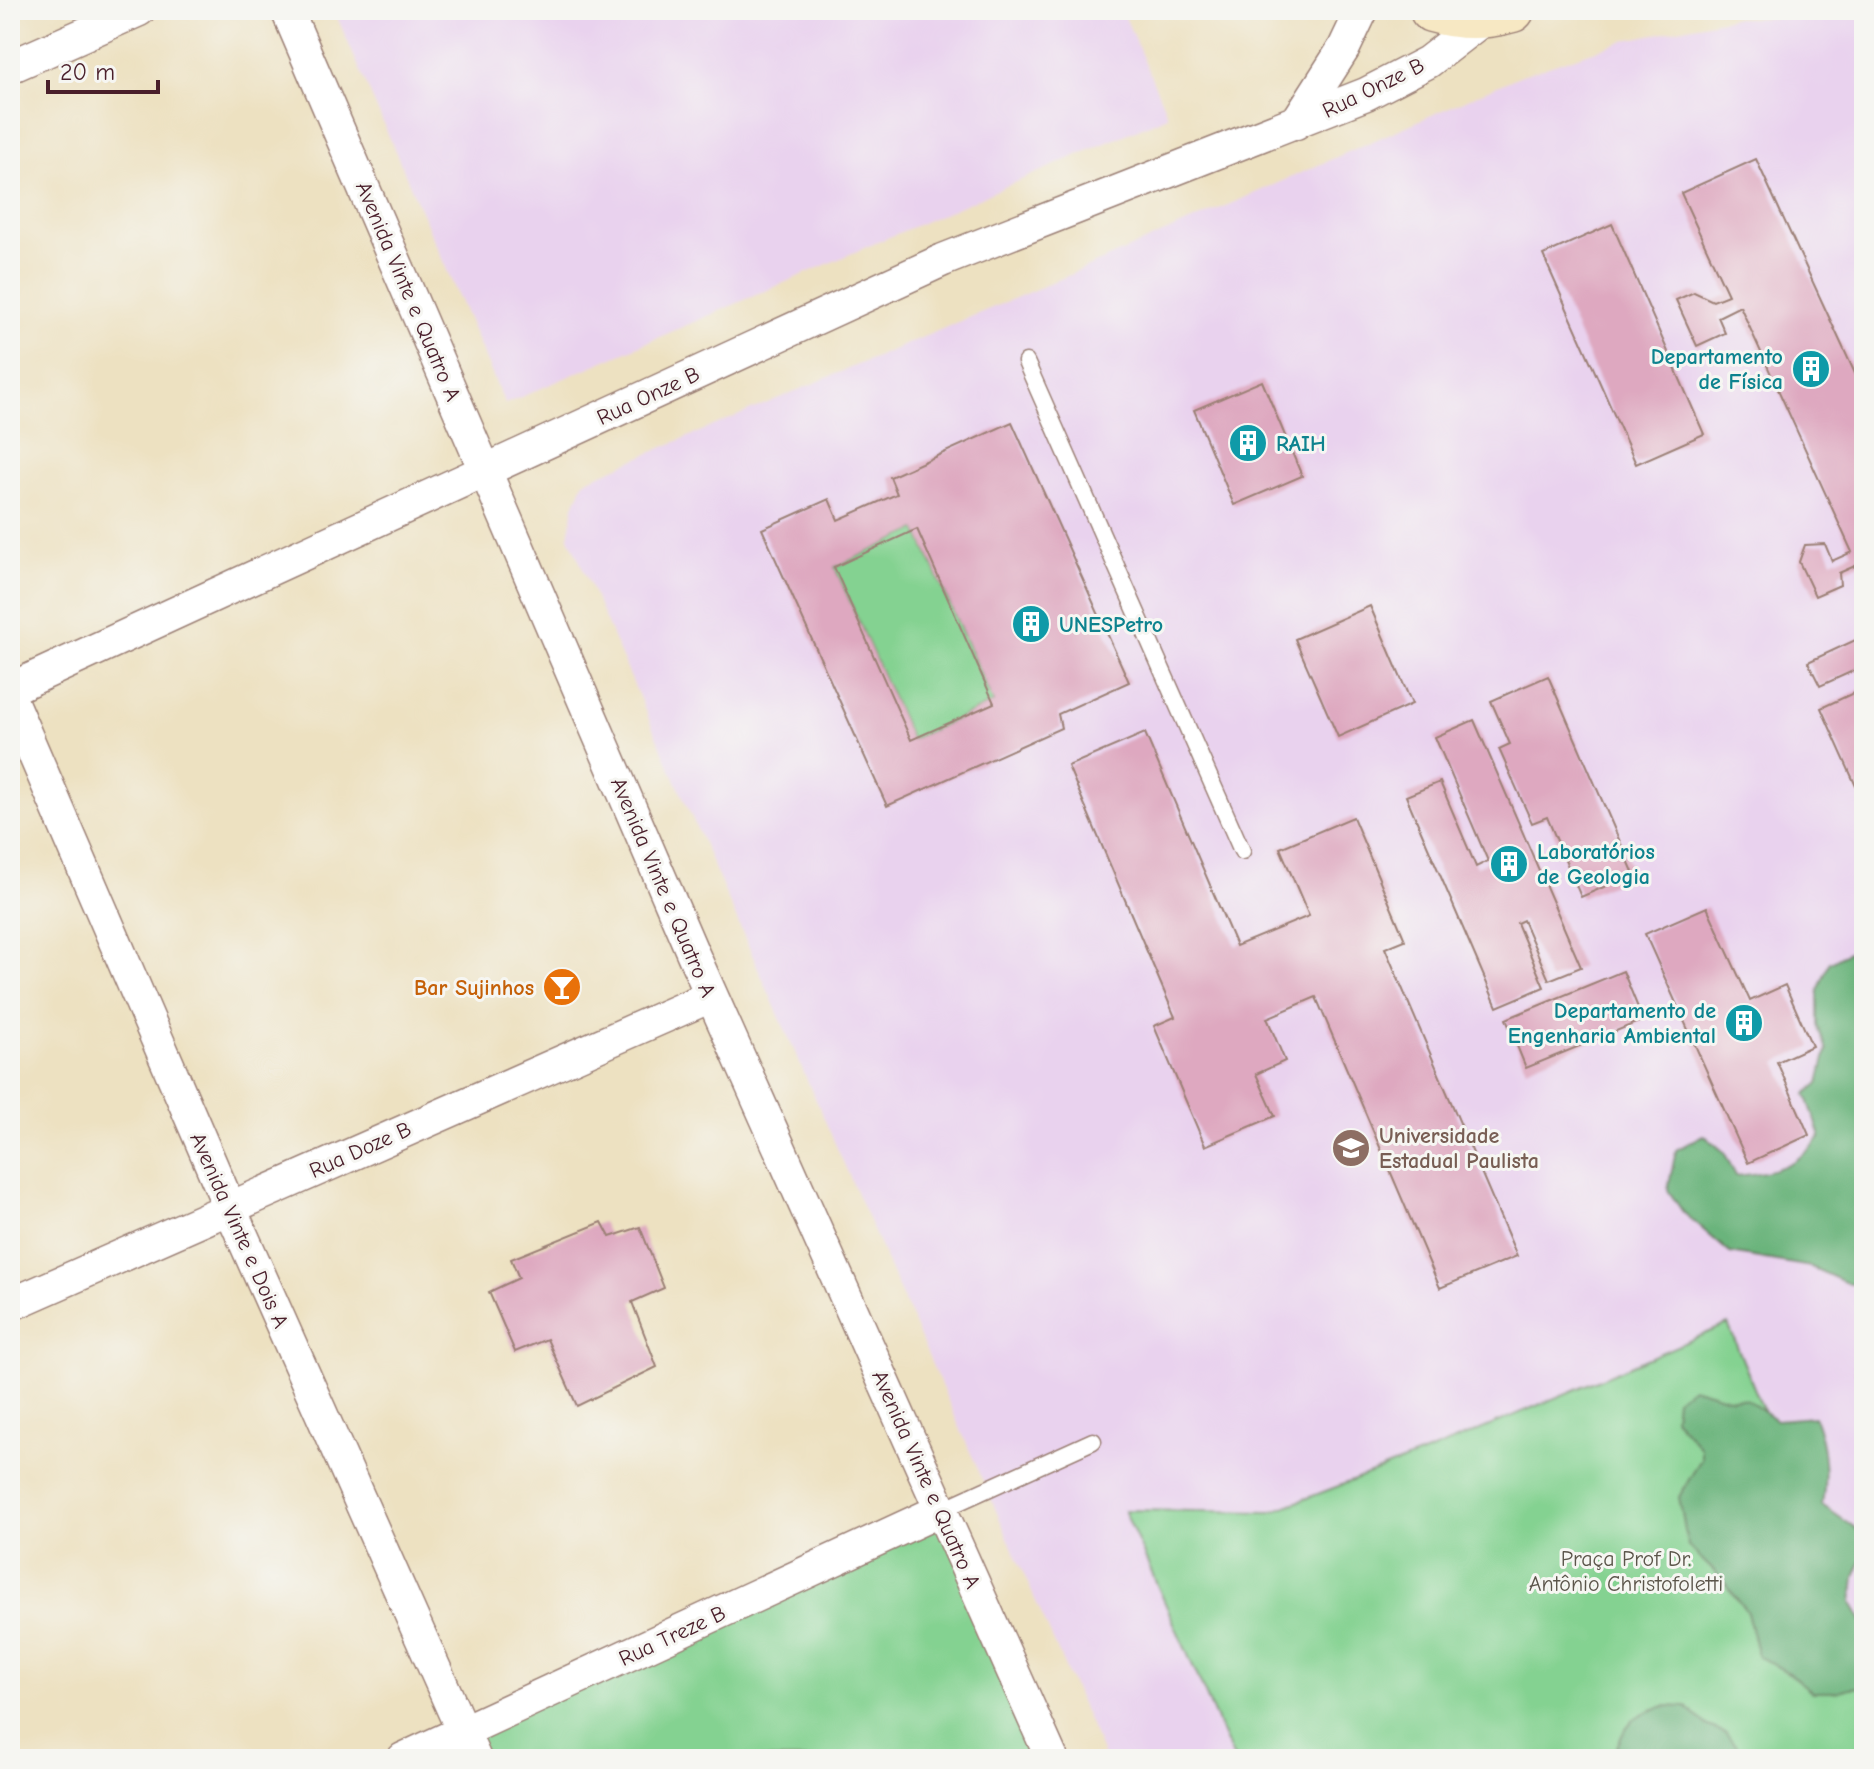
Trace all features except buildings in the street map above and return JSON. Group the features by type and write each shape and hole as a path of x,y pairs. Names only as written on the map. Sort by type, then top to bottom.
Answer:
{"main road":[{"path":"1432,10 1456,17 1499,13"}],"street":[{"path":"10,67 139,10"},
{"name":"Avenida Vinte e Quatro A","path":"287,10 711,996 1052,1759"},
{"name":"Rua Onze B","path":"1296,123 1344,48 1362,10"},
{"name":"Rua Onze B","path":"10,689 943,260 1366,94 1428,62 1499,13"},
{"name":"Avenida Vinte e Dois A","path":"10,698 229,1206 469,1746"},
{"name":"Rua Doze B","path":"10,1305 711,996"},
{"name":"Rua Treze B","path":"403,1759 469,1746 941,1510"}],"lane":[{"path":"1026,362 1242,851"},
{"path":"941,1510 1093,1441"}],"shaded area":[{"path":"334,10 1122,10 1168,116 505,404"},
{"name":"Universidade Estadual Paulista","path":"1732,18 1864,18 1864,1759 1105,1759 569,537 574,506 584,481 1072,274 1522,75 1626,40"}],"green space":[{"path":"917,529 994,703 911,740 834,567"},
{"path":"1855,948 1864,948 1864,1284 1849,1284 1811,1267 1730,1253 1683,1212 1668,1190 1676,1150 1704,1135 1724,1152 1736,1176 1784,1166 1804,1154 1821,1136 1806,1094 1819,1083 1827,1050 1818,1025 1818,991 1829,963"},
{"name":"Praça Prof Dr. Antônio Christofoletti","path":"1728,1324 1864,1657 1864,1747 1836,1759 1234,1759 1124,1510 1271,1512 1438,1448"},
{"path":"1692,1387 1729,1398 1746,1399 1776,1420 1814,1417 1824,1460 1822,1505 1861,1532 1864,1541 1864,1556 1855,1577 1852,1603 1864,1624 1864,1687 1813,1692 1787,1672 1758,1656 1747,1612 1721,1578 1688,1546 1679,1497 1701,1459 1701,1448 1674,1418 1676,1399"},
{"path":"941,1510 1052,1759 475,1759 463,1733"},
{"path":"1666,1706 1686,1707 1708,1726 1726,1733 1738,1749 1739,1759 1612,1759 1630,1723 1644,1713"}],"place":[{"name":"Departamento de Física","path":"1811,369"},
{"name":"RAIH","path":"1248,443"},
{"name":"UNESPetro","path":"1031,624"},
{"name":"Laboratórios de Geologia","path":"1509,864"},
{"name":"Bar Sujinhos","path":"562,987"},
{"name":"Departamento de Engenharia Ambiental","path":"1744,1023"},
{"name":"Universidade Estadual Paulista","path":"1351,1148"}]}
